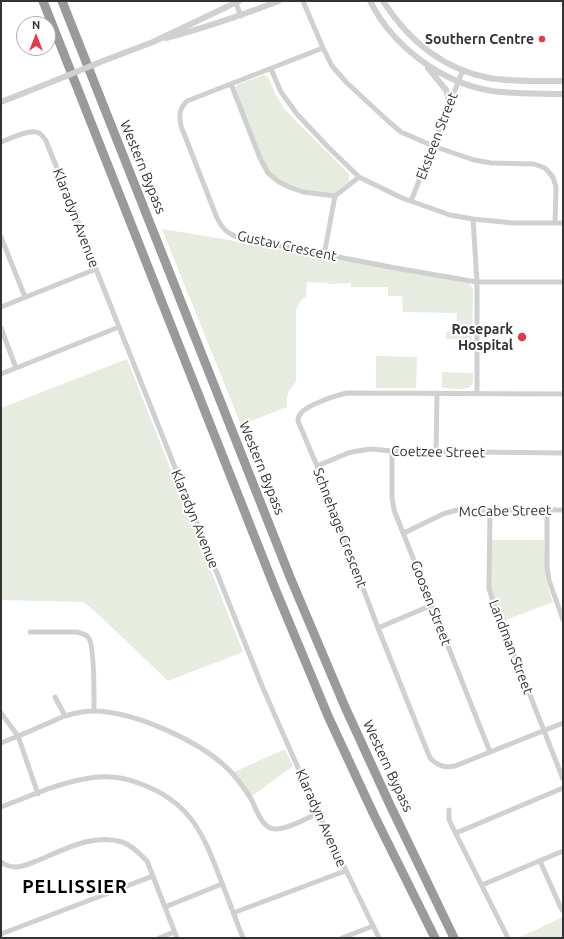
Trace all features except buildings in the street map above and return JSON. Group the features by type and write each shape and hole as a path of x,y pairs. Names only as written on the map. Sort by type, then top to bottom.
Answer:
{"highway":[{"path":"43,1 274,586 328,716 374,816 435,938"},
{"name":"Western Bypass","path":"62,1 290,577 390,806 454,938"}],"street":[{"path":"1,102 153,42 236,1 241,16"},
{"path":"153,42 198,30 241,16 279,1"},
{"path":"303,1 332,66 388,121 402,132 433,146 480,162 534,164 545,168 553,177 556,187 555,223"},
{"path":"370,1 380,17 393,33 424,63 446,90 450,103"},
{"path":"383,1 395,19 415,41 441,59 463,70 489,78 532,81 563,81"},
{"path":"194,21 198,30"},
{"name":"Gustav Crescent","path":"323,48 187,102 182,106 179,118 184,133 220,224 231,235 324,255 477,282 563,282"},
{"path":"424,63 459,81 492,91 532,94 563,94"},
{"path":"271,69 281,92 297,114 359,177 411,202 440,212 473,219 513,223 563,223"},
{"name":"Eksteen Street","path":"411,202 463,70"},
{"path":"532,81 532,94"},
{"path":"231,84 260,158 268,173 289,188 303,192 335,196"},
{"name":"Klaradyn Avenue","path":"1,142 32,132 38,132 46,140 119,328 262,686 318,813 379,938"},
{"path":"324,255 335,196 359,177"},
{"path":"473,219 477,282 477,394"},
{"path":"1,239 25,298"},
{"path":"1,307 96,269"},
{"path":"1,328 16,368"},
{"path":"1,374 119,328"},
{"path":"436,452 437,393"},
{"name":"Schnehage Crescent","path":"563,394 338,394 306,409 299,415 298,421 317,466 378,628 430,758 440,766 455,766 563,723"},
{"name":"Coetzee Street","path":"317,466 348,453 371,449 436,452 563,453"},
{"name":"Goosen Street","path":"392,451 392,497 394,510 490,752"},
{"name":"Landman Street","path":"490,510 489,590 492,601 563,779"},
{"path":"547,510 547,567 549,580 563,620"},
{"name":"McCabe Street","path":"404,533 453,511 563,510"},
{"path":"378,628 432,605"},
{"path":"30,632 77,632 89,637 92,648 94,711"},
{"path":"55,697 65,716"},
{"path":"1,743 65,716 94,711 127,716 177,735 206,752 222,764 232,773 250,797 264,824 269,828 275,830 283,829 318,813"},
{"path":"1,713 18,736 38,794"},
{"path":"1,807 66,783 86,778 109,777 131,780 170,798 184,810 195,823 206,842 243,938"},
{"path":"456,833 563,788"},
{"path":"449,810 449,820 508,938"},
{"path":"1,862 8,866 24,866 75,845 93,840 107,839 123,842 138,852 147,861 177,938"},
{"path":"482,885 563,851"},
{"path":"540,861 563,911"},
{"path":"233,913 345,871"},
{"path":"1,934 153,876"},
{"path":"165,907 222,884"},
{"path":"342,938 373,926"},
{"path":"159,938 174,932"}],"shaded area":[{"path":"263,75 267,76 269,79 285,110 349,174 349,181 334,194 325,194 289,187 271,174 263,163 235,88 237,85"},
{"path":"162,229 467,281 473,289 472,351 459,350 459,339 446,339 446,332 463,333 463,325 456,324 457,313 403,312 402,296 388,296 388,287 351,287 351,283 328,284 307,282 306,297 301,300 296,310 296,382 288,394 287,407 241,425"},
{"path":"376,356 417,357 416,388 376,388"},
{"path":"127,359 243,652 168,681 85,603 1,600 1,408"},
{"path":"442,372 473,373 473,383 469,388 442,388"},
{"path":"492,540 544,540 546,581 553,602 503,621 491,589"},
{"path":"285,749 293,766 252,796 234,772"},
{"path":"563,917 563,938 518,938"}],"place":[{"name":"Southern Centre","path":"542,39"},
{"name":"Rosepark Hospital","path":"522,337"}],"district":[{"name":"PELLISSIER","path":"75,887"}]}
